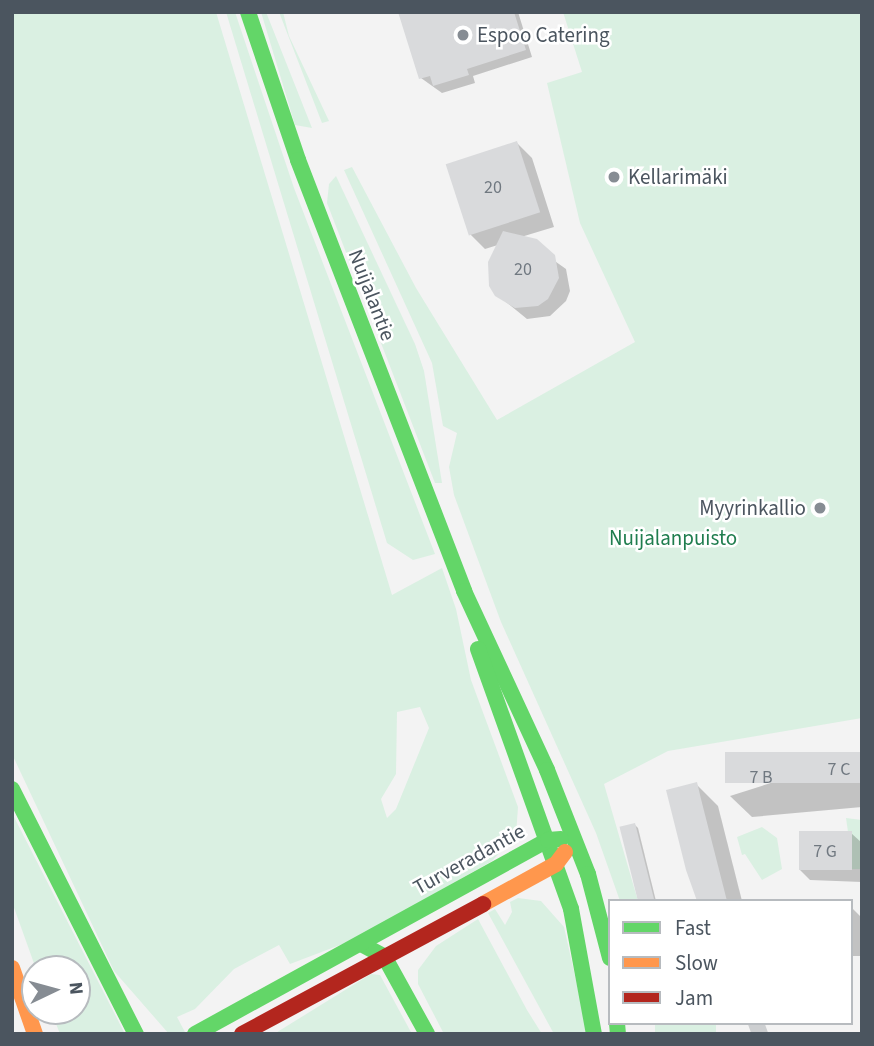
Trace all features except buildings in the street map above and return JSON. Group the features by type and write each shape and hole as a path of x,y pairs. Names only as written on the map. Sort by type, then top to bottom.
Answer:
{"main road":[{"name":"Nuijalantie","path":"248,12 298,160 464,592 489,639 574,839 603,924 608,948"},
{"name":"Nuijalantie","path":"464,592 472,632 556,864 583,957 594,1034"},
{"path":"12,789 47,866 136,1034"},
{"name":"Turveradantie","path":"195,1034 548,840 574,839"},
{"path":"242,1034 556,864 574,839"},
{"path":"361,944 384,956 427,1034"},
{"path":"12,968 35,1034"}],"green space":[{"path":"12,12 216,12 392,595 442,568 456,609 471,680 518,807 516,835 492,861 353,940 290,964 279,945 234,969 195,1009 177,1017 186,1034 169,1034 114,971 12,754","holes":["420,707 429,728 396,809 387,818 381,799 396,774 397,712"]},
{"path":"226,12 235,12 294,188 435,554 413,560 387,543"},
{"path":"261,12 266,12 312,128 295,125"},
{"path":"279,12 283,12 289,36 329,121 322,123"},
{"name":"Nuijalanpuisto","path":"563,12 862,12 862,718 668,751 604,784 637,899 619,899 596,833 501,622 454,495 449,467 457,433 443,426 432,363 344,170 352,167 416,288 497,420 635,342 580,223 547,83 582,72"},
{"path":"336,176 415,344 424,371 442,483 435,483 327,203 329,184"},
{"path":"12,813 85,955 31,955 12,902"},
{"path":"846,818 862,820 862,869 852,869 852,832 848,832"},
{"path":"762,827 777,838 782,869 762,880 745,854 742,855 737,837"},
{"path":"518,898 541,901 564,927 588,1034 554,1034 488,913 495,909 505,925 512,912 510,902"},
{"path":"478,919 542,1034 444,1034 418,984 418,970 436,946"},
{"path":"91,968 125,1034 60,1034 56,1025 91,1025"},
{"path":"371,974 380,975 412,1034 274,1034"},
{"path":"655,1025 716,1025 716,1034 655,1034"}],"traffic: fast":[{"path":"248,12 298,160 464,591 547,770 588,874 608,950"},
{"path":"478,649 571,909 594,1034"},
{"path":"12,789 136,1034"},
{"path":"195,1034 548,840 561,839"},
{"path":"361,944 384,956 427,1034"},
{"path":"617,1025 618,1034"}],"traffic: slow":[{"path":"483,904 556,864 565,852"},
{"path":"12,968 35,1034"}],"traffic: jam":[{"path":"242,1034 483,904"}],"place":[{"name":"Espoo Catering","path":"463,35"},
{"name":"Kellarimäki","path":"614,177"},
{"name":"Myyrinkallio","path":"820,508"}]}
